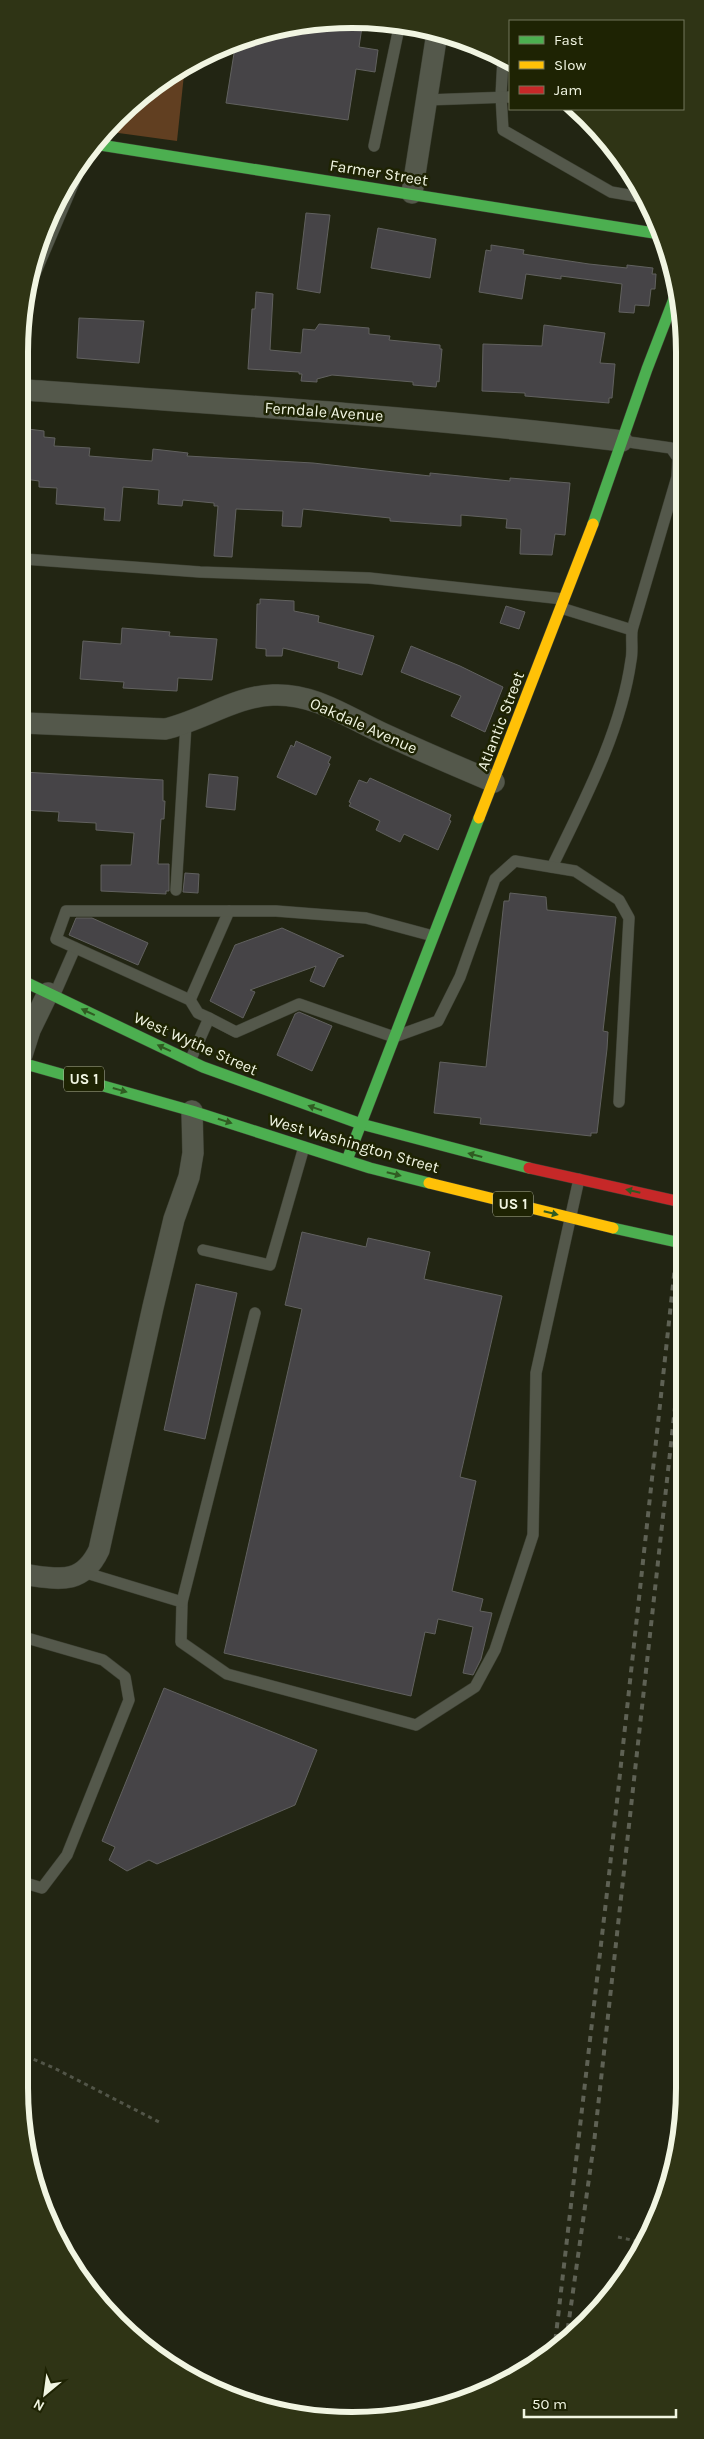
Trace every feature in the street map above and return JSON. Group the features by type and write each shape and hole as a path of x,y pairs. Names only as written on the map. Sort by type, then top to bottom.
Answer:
{"street":[{"path":"412,193 436,39"},
{"name":"Farmer Street","path":"102,145 412,193 654,233"},
{"name":"Atlantic Street","path":"347,1160 563,604 610,480 622,441 673,303"},
{"name":"Ferndale Avenue","path":"28,390 350,413 498,426 622,441"},
{"name":"Oakdale Avenue","path":"28,723 157,730 186,724 249,699 272,695 296,696 320,702 380,732 494,782"},
{"name":"West Wythe Street","path":"28,984 190,1061 255,1087 361,1124"},
{"path":"28,1036 51,995"},
{"name":"West Washington Street","path":"28,1065 192,1111 347,1160 569,1218 676,1241"},
{"path":"28,1575 63,1579 84,1572 93,1563 99,1550 174,1219 189,1177 193,1153 192,1111"},
{"name":"West Washington Street","path":"361,1124 496,1160 676,1201"}],"lane":[{"path":"374,146 398,31"},
{"path":"503,65 505,96 503,130 611,192 637,196"},
{"path":"426,100 505,96"},
{"path":"622,441 671,448 676,455"},
{"path":"552,867 595,778 619,712 632,660 632,630 676,480"},
{"path":"28,559 200,572 369,578 563,604 632,630"},
{"path":"176,890 186,724"},
{"path":"433,936 366,918 276,911 66,911 56,939 190,1000 198,1013 236,1032 299,1004 394,1037 438,1021 460,977 495,879 515,861 575,871 619,900 629,918 619,1102"},
{"path":"190,1000 229,911"},
{"path":"51,995 75,948"},
{"path":"190,1061 209,1018"},
{"path":"203,1250 270,1265 304,1147"},
{"path":"255,1313 182,1602 181,1642 227,1674 416,1725 475,1687 496,1650 533,1535 536,1373 579,1179"},
{"path":"84,1572 182,1602"},
{"path":"28,1638 103,1660 125,1677 129,1700 66,1855 42,1888 28,1884"}],"path":[{"path":"28,2057 54,2068 159,2122"},
{"path":"618,2237 637,2241"}],"shaded area":[{"path":"184,75 177,141 114,132 138,108"}],"building":[{"path":"362,28 359,47 378,50 375,72 356,69 348,120 226,103 235,50 248,45 310,30"},
{"path":"306,213 330,215 320,293 297,289"},
{"path":"378,228 436,239 430,278 371,268"},
{"path":"491,245 524,250 523,254 589,264 627,268 627,265 653,268 652,274 656,274 655,289 651,289 649,306 635,305 634,313 619,312 622,284 561,276 561,279 526,274 522,299 479,292 486,250 491,251"},
{"path":"256,292 273,294 270,350 301,353 303,329 315,330 319,324 369,328 369,334 390,336 389,340 440,345 440,349 442,349 439,382 437,381 436,387 413,385 413,382 332,375 317,379 317,382 301,381 302,374 299,374 299,372 248,369 252,309 255,309"},
{"path":"79,318 144,321 139,363 77,358"},
{"path":"544,325 605,333 600,363 615,364 612,398 609,398 609,403 525,396 525,393 482,391 483,344 542,346"},
{"path":"28,429 44,431 44,437 55,438 54,446 90,448 89,456 152,461 153,449 188,453 187,456 313,463 430,476 430,473 510,481 510,478 570,483 565,535 555,534 552,555 520,554 521,529 506,528 507,519 461,515 461,526 390,521 390,518 303,509 301,527 282,526 283,511 236,509 232,557 214,556 218,506 214,506 214,503 183,500 182,506 158,504 159,490 123,487 120,521 104,520 105,508 56,504 57,488 39,487 39,481 28,480"},
{"path":"260,599 294,601 294,611 319,616 318,622 374,636 362,675 338,668 339,662 283,648 282,656 266,656 266,649 256,648 257,604 260,604"},
{"path":"506,606 525,612 519,629 500,623"},
{"path":"122,628 170,632 169,636 217,639 212,680 178,678 177,691 123,688 124,682 80,679 83,641 121,644"},
{"path":"411,646 460,666 503,687 485,732 451,716 461,696 401,672"},
{"path":"296,741 331,757 328,763 330,764 316,795 277,777 291,745 294,747"},
{"path":"28,772 163,780 164,819 161,819 158,864 169,864 169,891 166,891 166,894 101,891 101,865 131,865 134,833 96,830 96,823 58,821 59,812 28,810"},
{"path":"209,774 238,777 235,810 206,807"},
{"path":"370,778 451,815 449,820 451,821 438,850 404,834 400,842 376,830 380,821 349,806 359,780 367,783"},
{"path":"185,873 199,874 198,893 183,892"},
{"path":"510,893 546,897 547,910 616,917 603,1031 608,1032 607,1049 597,1133 591,1133 591,1136 480,1124 481,1118 434,1113 440,1062 486,1067 504,901 509,901"},
{"path":"76,918 92,918 148,943 138,965 69,935"},
{"path":"282,928 344,956 338,958 324,987 310,981 316,966 250,990 255,992 243,1018 210,1001 235,945"},
{"path":"299,1012 332,1026 312,1071 277,1055 295,1014"},
{"path":"302,1232 366,1247 368,1238 430,1252 424,1279 502,1296 460,1477 476,1481 452,1591 483,1599 480,1611 492,1613 481,1659 473,1675 463,1673 473,1627 438,1619 435,1634 425,1632 411,1696 224,1653 302,1309 285,1305"},
{"path":"196,1284 237,1293 205,1439 164,1430"},
{"path":"164,1688 317,1750 295,1805 157,1864 149,1860 127,1871 109,1860 115,1847 102,1841"}],"railway":[{"path":"555,2340 609,1875 676,1257"},
{"path":"568,2329 594,2143 676,1398"}],"traffic: fast":[{"path":"102,145 654,233"},
{"path":"593,524 647,369 673,303"},
{"path":"347,1160 479,818"},
{"path":"28,983 203,1067 361,1124 529,1168"},
{"path":"28,1065 192,1111 370,1168 429,1183"},
{"path":"613,1228 676,1242"}],"traffic: slow":[{"path":"479,818 593,524"},
{"path":"429,1183 613,1228"}],"traffic: jam":[{"path":"529,1168 676,1201"}]}
